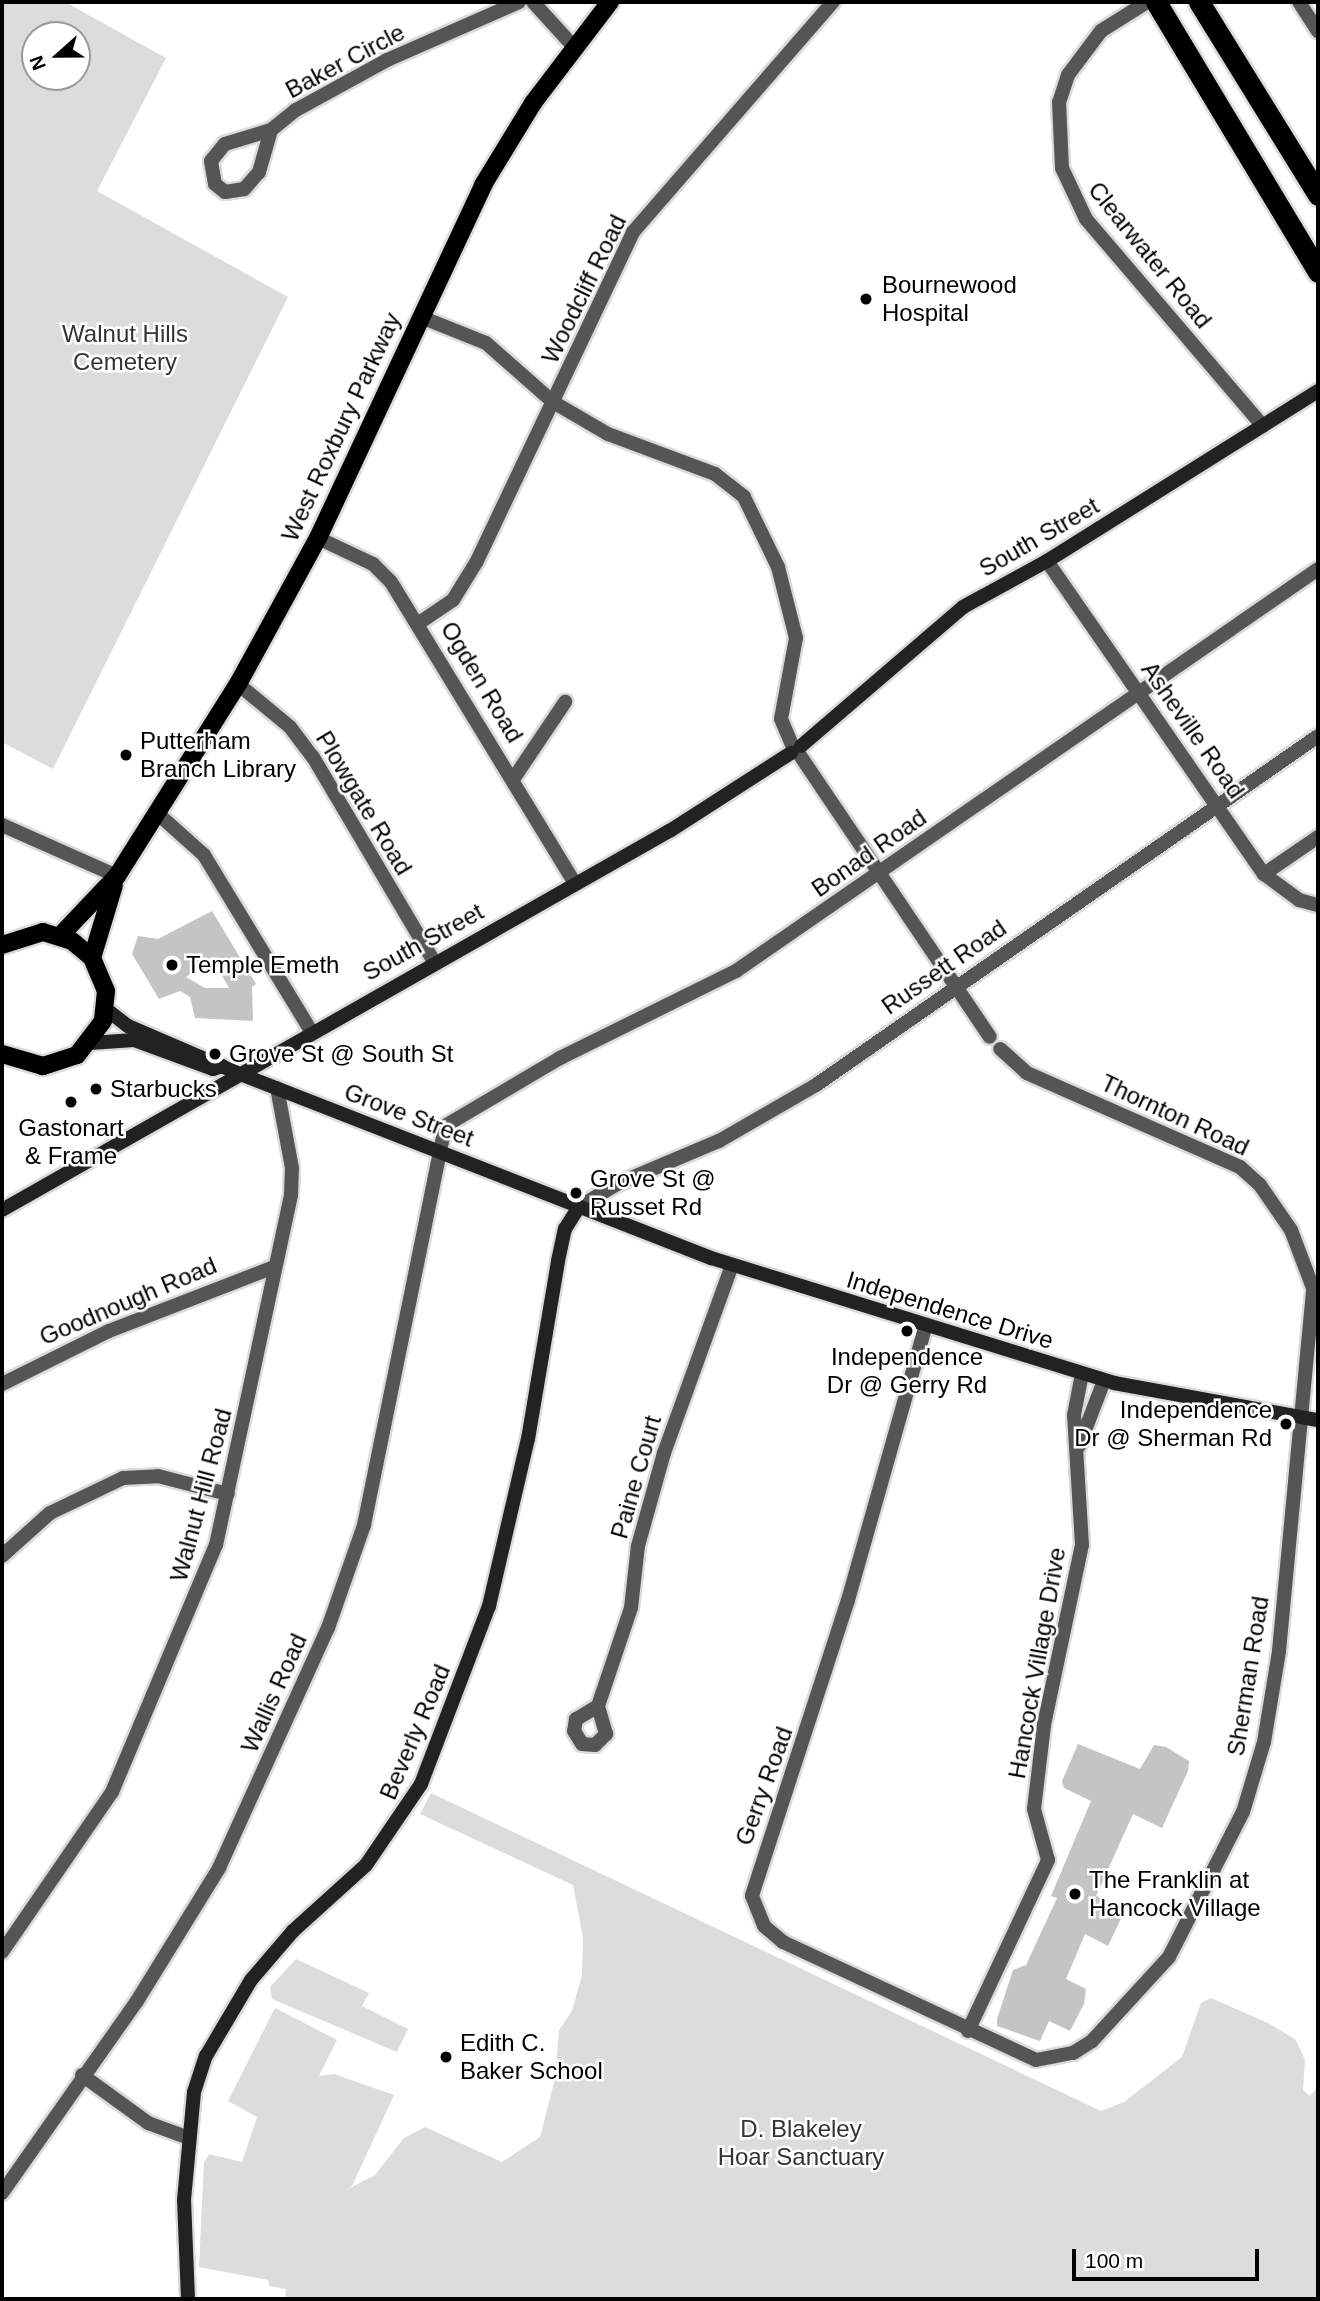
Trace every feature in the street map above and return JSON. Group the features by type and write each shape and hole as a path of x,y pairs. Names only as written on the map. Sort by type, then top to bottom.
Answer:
{"highway":[{"path":"1156,2 1318,272"},
{"path":"1199,2 1318,195"}],"main road":[{"name":"West Roxbury Parkway","path":"60,936 117,876 238,684 317,538 483,185 573,46 610,2"},
{"name":"West Roxbury Parkway","path":"92,958 117,876"},
{"path":"2,1074 25,1065 61,1063 90,1043 106,1009 103,982 92,958 60,936 26,934 4,942"},
{"path":"2,1054 25,1065"}],"street":[{"name":"Baker Circle","path":"271,130 259,172 244,189 225,191 215,184 211,160 218,150 271,130 296,110 387,60 519,2"},
{"path":"533,2 573,46"},
{"name":"Woodcliff Road","path":"419,622 453,600 477,561 633,232 833,2"},
{"name":"Clearwater Road","path":"1147,2 1101,31 1068,75 1059,102 1062,169 1086,219 1263,426"},
{"path":"1299,2 1318,31"},
{"path":"421,317 486,343 554,402 608,434 715,474 744,498 778,567 796,638 781,719 796,749 990,1037"},
{"name":"South Street","path":"2,1210 311,1031 729,796 796,749 963,607 1047,561 1318,391"},
{"name":"Ogden Road","path":"317,538 373,564 419,622 575,883"},
{"name":"Asheville Road","path":"1047,561 1264,874 1299,900 1318,905"},
{"name":"Bonad Road","path":"436,1149 445,1126 456,1117 606,1034 736,971 1318,569"},
{"name":"Plowgate Road","path":"238,684 290,727 313,757 434,962"},
{"path":"514,778 565,702"},
{"name":"Russett Road","path":"579,1207 767,1115 1318,736"},
{"path":"157,813 204,855 311,1031"},
{"path":"2,825 117,876"},
{"path":"1264,874 1318,837"},
{"name":"Grove Street","path":"106,1009 128,1026 240,1074 579,1207"},
{"name":"Grove Street","path":"90,1043 134,1040 213,1069 223,1066"},
{"name":"Thornton Road","path":"1000,1049 1027,1073 1192,1142 1240,1167 1260,1185 1291,1230 1313,1288 1311,1420"},
{"name":"Walnut Hill Road","path":"2,1952 112,1792 130,1757 199,1593 228,1494 292,1168 277,1088"},
{"name":"Wallis Road","path":"2,2193 136,2001 219,1868 349,1573 364,1525 436,1149"},
{"name":"Independence Drive","path":"579,1207 732,1265 925,1328 1104,1381 1311,1420"},
{"name":"Beverly Road","path":"188,2299 184,2200 194,2092 224,2021 293,1931 388,1839 421,1784 446,1727 493,1593 528,1439 565,1229 579,1207"},
{"name":"Paine Court","path":"597,1706 631,1608 638,1546 663,1453 732,1265"},
{"name":"Goodnough Road","path":"2,1384 109,1331 274,1268"},
{"name":"Gerry Road","path":"925,1328 848,1600 752,1896 764,1926 783,1942 968,2031 1036,2060 1077,2050"},
{"name":"Hancock Village Drive","path":"968,2031 1048,1860 1034,1809 1044,1725 1082,1545 1074,1415 1082,1374"},
{"name":"Hancock Village Drive","path":"1077,1451 1104,1381"},
{"name":"Sherman Road","path":"1077,2050 1119,2015 1169,1958 1209,1888 1243,1811 1272,1701 1311,1420"},
{"path":"2,1556 50,1513 123,1478 158,1476 228,1494"},
{"path":"82,2075 148,2123 189,2138"}],"green space":[{"name":"Walnut Hills Cemetery","path":"2,2 65,2 166,58 97,191 288,297 53,769 2,742"},
{"name":"D. Blakeley Hoar Sanctuary","path":"431,1793 1101,2111 1124,2102 1182,2057 1201,2003 1211,1998 1270,2024 1296,2040 1305,2060 1303,2090 1310,2096 1318,2086 1318,2299 285,2299 286,2289 269,2286 268,2280 199,2267 204,2163 209,2154 242,2162 257,2117 228,2101 275,2008 337,2040 319,2076 334,2074 394,2095 352,2186 344,2191 375,2175 404,2138 425,2127 502,2162 540,2137 555,2079 559,2030 572,2011 582,1975 583,1938 573,1885 420,1814"},
{"path":"296,1959 369,1993 362,2006 408,2029 397,2052 272,1999 270,1987"}],"building":[{"name":"Temple Emeth","path":"212,911 256,984 252,987 253,1021 195,1018 190,997 180,991 159,999 132,954 138,936 158,939","holes":["214,961 229,988 205,988 186,977"]},
{"name":"The Franklin at Hancock Village","path":"1078,1744 1140,1769 1154,1745 1166,1747 1189,1761 1188,1771 1162,1828 1133,1814 1096,1896 1126,1908 1108,1946 1085,1934 1066,1979 1086,1989 1084,2004 1070,2031 1049,2021 1040,2041 997,2026 997,2019 1013,1970 1026,1965 1057,1898 1051,1896 1091,1801 1064,1788 1062,1781"}],"place":[{"name":"Bournewood Hospital","path":"866,299"},
{"name":"Putterham Branch Library","path":"126,755"},
{"name":"Temple Emeth","path":"172,965"},
{"name":"Grove St @ South St","path":"215,1054"},
{"name":"Starbucks","path":"96,1089"},
{"name":"Gastonart & Frame","path":"71,1102"},
{"name":"Grove St @ Russet Rd","path":"576,1193"},
{"name":"Independence Dr @ Gerry Rd","path":"907,1331"},
{"name":"Independence Dr @ Sherman Rd","path":"1286,1424"},
{"name":"The Franklin at Hancock Village","path":"1075,1894"},
{"name":"Edith C. Baker School","path":"446,2057"}]}
